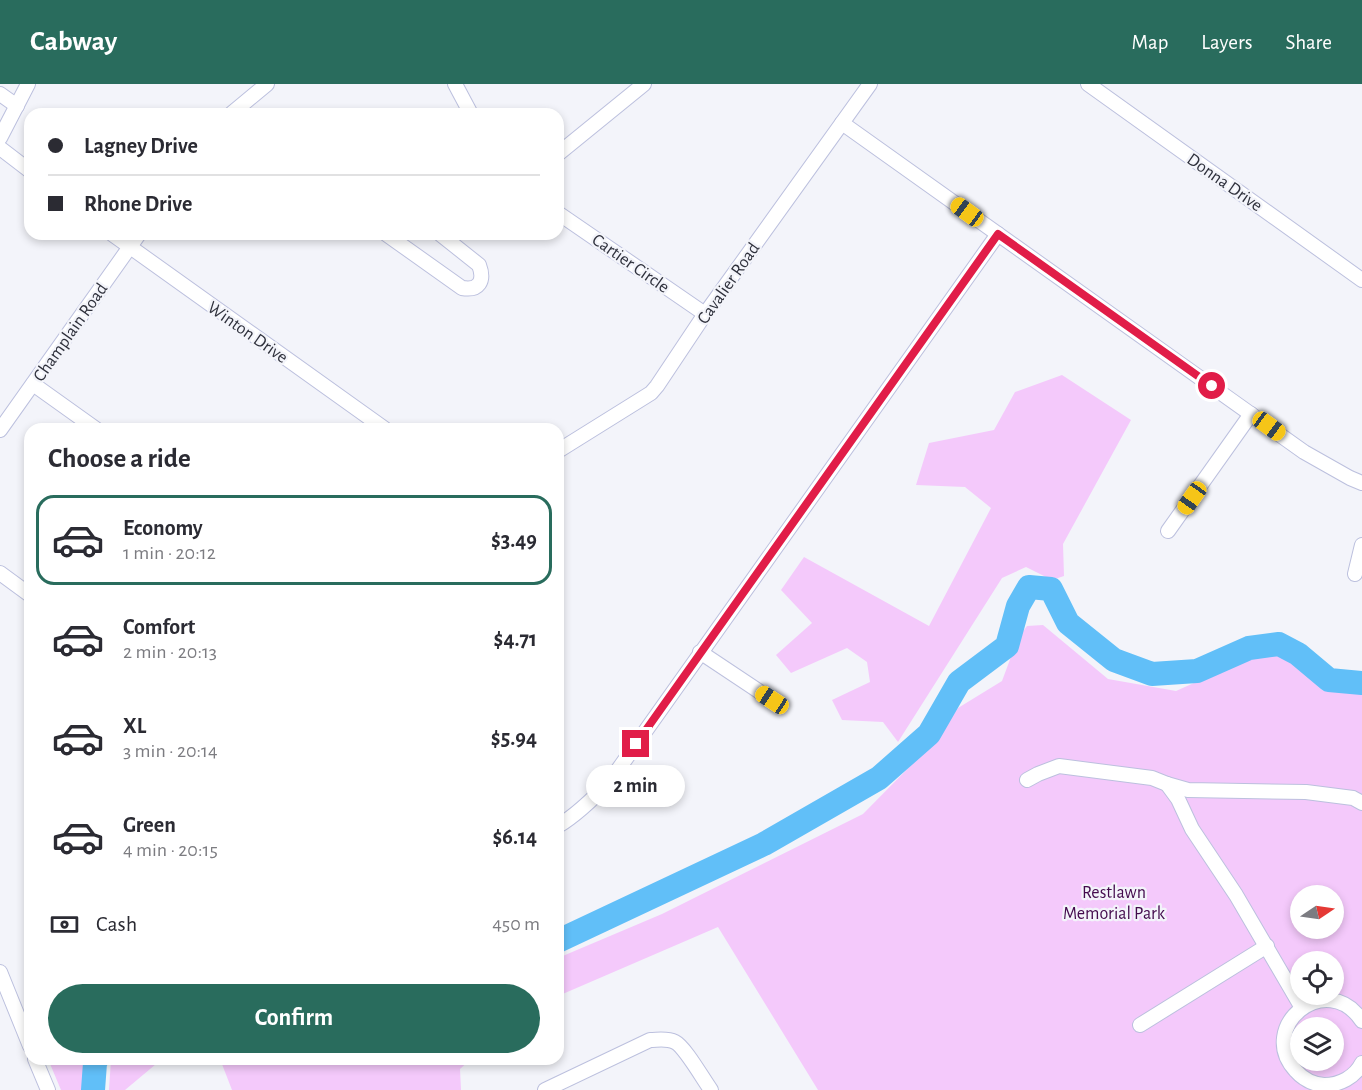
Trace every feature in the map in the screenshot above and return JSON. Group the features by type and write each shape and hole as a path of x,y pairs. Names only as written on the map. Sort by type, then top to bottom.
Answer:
{"street":[{"path":"0,138 28,84"},
{"path":"238,108 267,84"},
{"path":"455,84 468,108"},
{"path":"564,149 644,84"},
{"name":"Cavalier Road","path":"564,447 651,393 657,386 705,314 870,84"},
{"name":"Donna Drive","path":"1088,84 1362,280"},
{"path":"0,94 17,106"},
{"path":"842,123 1304,452 1362,483"},
{"path":"0,148 24,166"},
{"name":"Cartier Circle","path":"564,217 705,314"},
{"path":"564,823 591,802 610,781 998,234"},
{"name":"Winton Drive","path":"120,240 377,423"},
{"name":"Champlain Road","path":"0,430 135,240"},
{"path":"394,240 462,288 470,289 481,281 482,272 480,264 459,240"},
{"path":"33,384 88,423"},
{"path":"1168,531 1251,414"},
{"path":"1354,574 1362,545"},
{"path":"0,573 24,591"},
{"path":"700,652 772,700"},
{"path":"1028,780 1059,766 1152,778 1188,790 1306,792 1353,798 1362,803"},
{"path":"1167,784 1178,799 1192,829 1267,946 1302,1008"},
{"path":"1140,1025 1267,946"},
{"path":"0,972 24,1031"},
{"path":"1362,1020 1351,1009 1338,1002 1324,1000 1309,1003 1297,1011 1288,1023 1284,1037 1284,1052 1290,1065 1300,1076 1312,1083 1353,1084 1362,1063"},
{"path":"545,1090 650,1040 663,1039 675,1042 682,1048 711,1090"},
{"path":"38,1065 48,1090"}],"green space":[{"path":"1062,375 1131,420 1063,544 1064,576 1052,580 1026,567 1002,578 898,742 883,722 842,720 832,700 870,682 867,662 847,648 791,673 776,655 812,623 781,590 804,557 929,626 991,508 965,487 916,485 929,443 994,430 1015,392"},
{"name":"Restlawn Memorial Park","path":"1043,625 1108,679 1176,691 1261,653 1278,651 1291,657 1322,690 1362,693 1362,1090 818,1090 718,927 564,993 564,955 662,914 863,814 934,742 958,708 1002,681 1018,638 1027,626"},
{"path":"51,1065 84,1065 82,1090 61,1090"},
{"path":"111,1065 155,1065 125,1090 109,1090"},
{"path":"222,1065 464,1065 460,1069 461,1090 232,1090"}],"waterway":[{"path":"564,938 764,844 879,778 929,734 959,682 1007,646 1018,606 1029,587 1051,589 1068,623 1114,660 1152,674 1197,671 1249,648 1279,644 1298,654 1329,680 1362,683"},
{"path":"93,1090 95,1065"}],"route":[{"path":"636,744 998,234 1212,386"}]}
